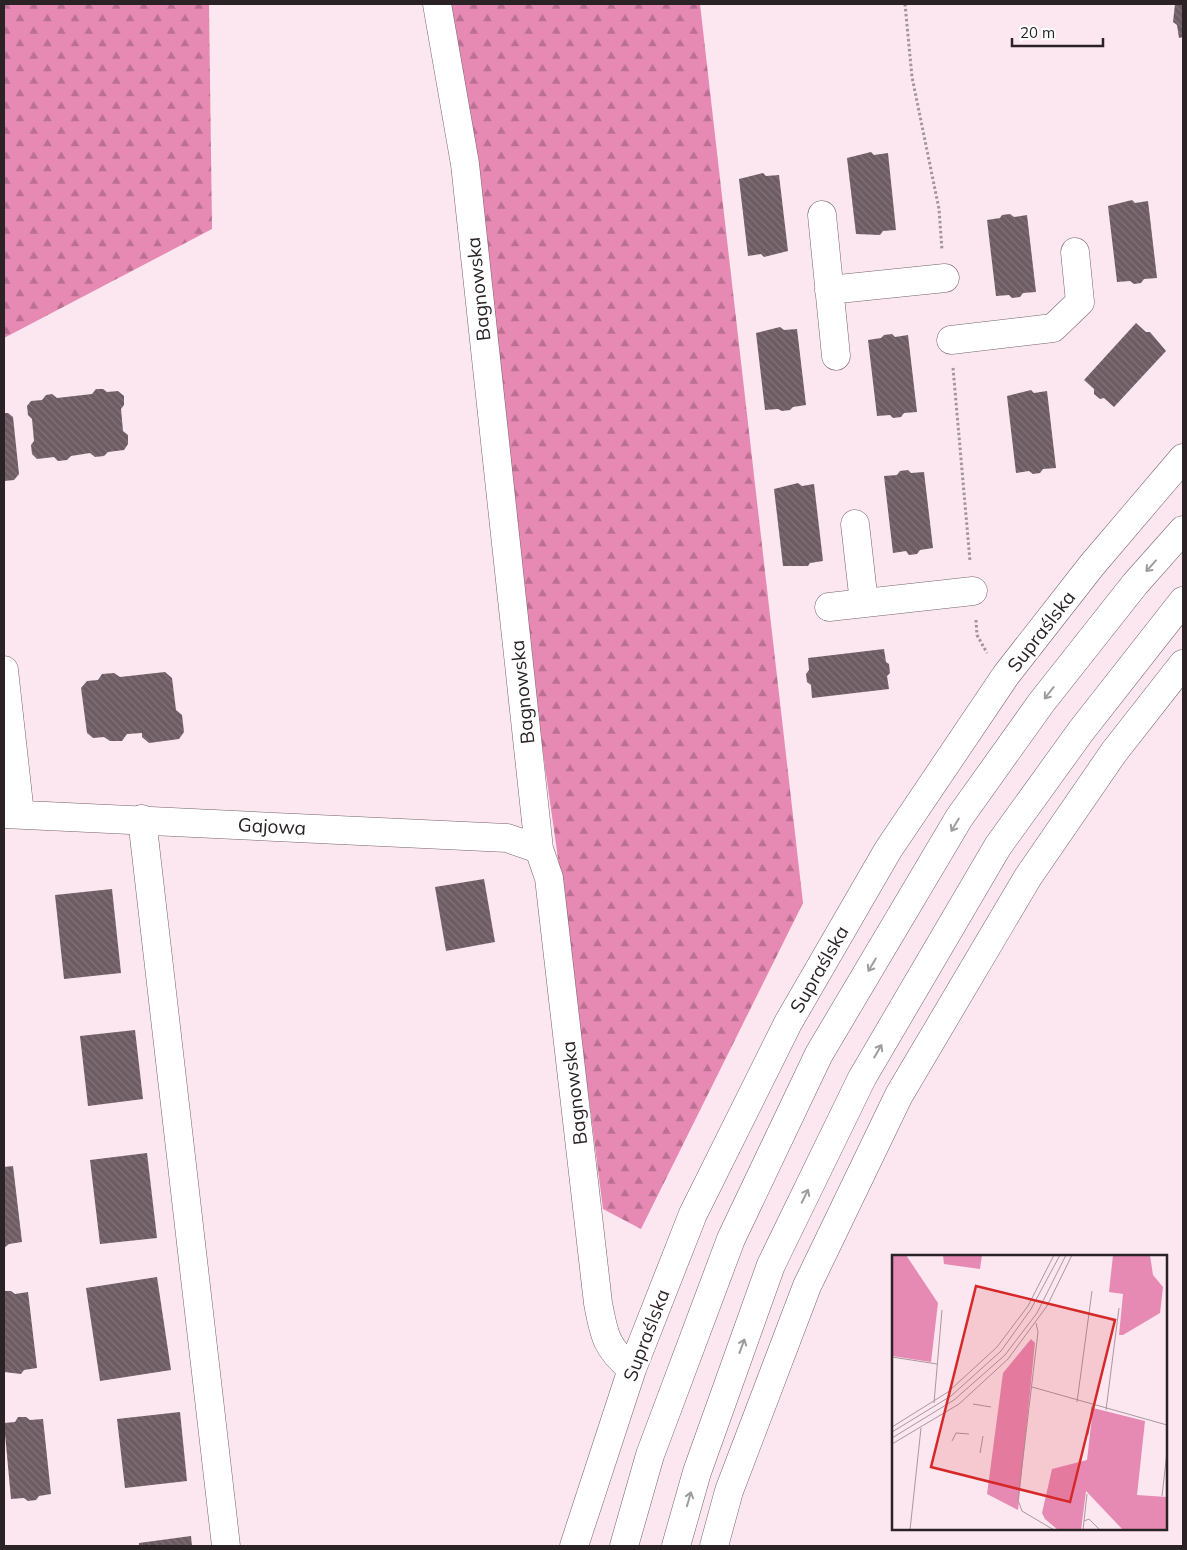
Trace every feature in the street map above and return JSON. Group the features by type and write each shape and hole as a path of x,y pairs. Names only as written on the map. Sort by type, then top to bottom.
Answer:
{"street":[{"name":"Bagnowska","path":"437,4 465,164 539,849 549,878 598,1303 604,1333 616,1356 632,1369"},
{"path":"822,215 836,356"},
{"path":"951,340 1053,328 1080,302 1075,252"},
{"path":"829,290 945,278"},
{"name":"Supraślska","path":"574,1546 632,1369 693,1214 788,1023 888,850 1006,675 1092,565 1183,458"},
{"path":"855,524 864,603"},
{"path":"624,1546 650,1456 730,1239 820,1054 959,818 1041,703 1135,584 1183,530"},
{"path":"828,607 973,591"},
{"path":"676,1546 697,1472 771,1265 862,1078 998,846 1081,731 1183,602"},
{"path":"714,1546 729,1491 807,1286 899,1095 1028,877 1114,752 1183,664"},
{"path":"4,670 12,814"},
{"name":"Gajowa","path":"12,814 507,838 539,849"},
{"path":"142,819 226,1546"}],"green space":[{"path":"4,4 209,4 212,229 4,338"},
{"path":"436,4 700,4 803,903 641,1229 603,1209 559,865"}],"building":[{"path":"1175,4 1183,4 1183,37 1179,38 1177,25 1173,22"},
{"path":"871,152 874,155 888,153 896,230 883,231 880,235 856,234 847,158"},
{"path":"763,173 766,176 779,175 788,251 764,257 761,254 748,256 739,179"},
{"path":"1132,200 1135,203 1148,201 1157,278 1144,279 1141,283 1134,284 1130,281 1117,282 1108,206"},
{"path":"1010,214 1014,217 1027,215 1036,292 1023,293 1020,297 1012,298 1009,295 996,296 987,220"},
{"path":"1136,323 1146,332 1150,332 1166,351 1114,407 1104,398 1100,399 1094,394 1094,389 1084,380"},
{"path":"780,327 784,330 797,329 806,405 782,411 778,409 765,410 756,333"},
{"path":"892,334 895,337 908,335 917,412 904,413 901,417 893,418 890,415 877,416 868,340"},
{"path":"96,389 103,389 107,392 118,391 124,396 124,405 121,409 123,431 128,435 128,444 124,450 108,452 104,456 95,457 90,453 71,456 67,460 58,461 54,457 37,459 32,454 31,445 34,441 32,419 28,415 27,406 31,401 42,400 46,395 52,394 57,398 92,394"},
{"path":"1031,390 1034,393 1047,391 1056,468 1043,469 1040,473 1033,474 1029,471 1016,473 1007,396"},
{"path":"4,413 8,413 13,417 19,474 14,480 4,481"},
{"path":"908,470 911,473 924,472 933,548 920,550 917,554 909,555 906,551 893,553 884,476 897,475 900,471"},
{"path":"798,483 802,486 814,484 823,561 810,563 808,566 783,566 774,489"},
{"path":"884,649 886,662 889,664 890,673 887,676 889,689 812,698 811,685 807,682 806,674 809,670 808,658"},
{"path":"165,672 172,678 176,710 182,715 184,732 179,739 149,743 142,737 142,733 127,734 122,741 110,741 104,737 93,738 87,733 81,688 87,681 98,680 102,674 114,673 120,677"},
{"path":"484,879 495,942 446,951 435,887"},
{"path":"112,889 121,973 64,979 55,895"},
{"path":"135,1030 143,1099 88,1106 80,1036"},
{"path":"147,1153 157,1238 100,1244 90,1160"},
{"path":"13,1166 22,1242 9,1244 4,1248 4,1167"},
{"path":"157,1277 171,1370 100,1381 86,1288"},
{"path":"4,1291 11,1291 15,1294 28,1292 37,1368 24,1370 21,1374 4,1372"},
{"path":"180,1412 187,1481 125,1488 117,1419"},
{"path":"18,1417 26,1417 30,1420 43,1419 51,1494 39,1496 36,1500 28,1501 24,1498 11,1499 4,1423 15,1422"},
{"path":"191,1536 192,1546 139,1546 139,1543"}]}
